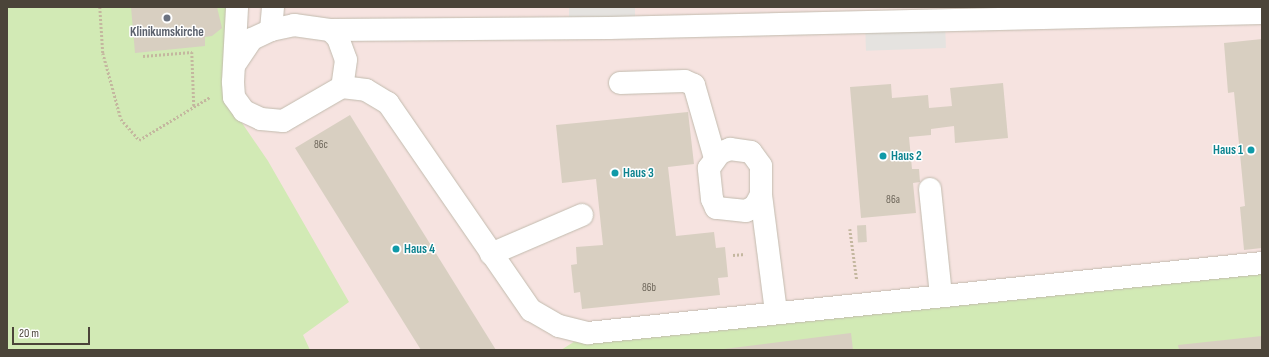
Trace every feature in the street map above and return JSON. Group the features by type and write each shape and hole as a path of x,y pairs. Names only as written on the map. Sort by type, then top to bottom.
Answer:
{"lane":[{"path":"236,7 234,97 244,111 261,119 283,121 342,87 366,90 388,102 491,254 531,310 559,326 588,333 776,312 1262,263"},
{"path":"271,30 272,7"},
{"path":"234,73 252,39 271,30 294,25 330,30 609,28 1262,13"},
{"path":"330,30 338,38 346,60 342,87"},
{"path":"620,83 685,81 694,85 715,158 708,179 716,208 746,211 755,206 761,195"},
{"path":"715,158 730,149 751,152 762,166 761,195 776,312"},
{"path":"930,189 941,295"},
{"path":"491,254 582,215"}],"path":[{"path":"100,7 103,53 121,119 139,140 194,108 234,73"},
{"path":"143,56 192,52 194,108"},
{"path":"850,229 860,304"}],"shaded area":[{"path":"7,7 1262,7 1262,350 7,350"},
{"path":"569,7 635,7 635,22 569,22"},
{"path":"945,21 946,48 866,51 865,24"}],"green space":[{"path":"7,7 229,7 229,104 268,161 349,302 303,335 310,350 7,350"},
{"path":"1262,263 1262,350 561,350 588,333"}],"building":[{"path":"131,7 217,7 222,28 212,36 205,37 205,46 135,53"},
{"name":"Haus 1","path":"1262,39 1262,248 1244,250 1240,207 1245,206 1234,92 1228,93 1224,43"},
{"name":"Haus 2","path":"1003,83 1008,138 955,143 954,126 931,129 931,135 909,137 912,169 919,169 920,182 913,183 916,213 861,218 850,87 891,84 892,98 928,95 929,108 952,106 950,88"},
{"path":"688,112 694,164 668,167 676,236 714,232 716,248 725,247 728,277 718,278 720,295 582,309 580,292 574,293 571,265 577,264 576,247 603,245 596,179 562,183 556,125"},
{"name":"Haus 4","path":"350,115 496,350 421,350 295,148"},
{"path":"857,225 866,225 867,242 858,242"},
{"path":"851,333 853,350 724,350 724,349"},
{"path":"1262,336 1262,350 1179,350 1178,345"}],"place":[{"name":"Klinikumskirche","path":"167,18"},
{"name":"Haus 1","path":"1251,150"},
{"name":"Haus 2","path":"883,156"},
{"name":"Haus 3","path":"615,173"},
{"name":"Haus 4","path":"396,249"}]}
